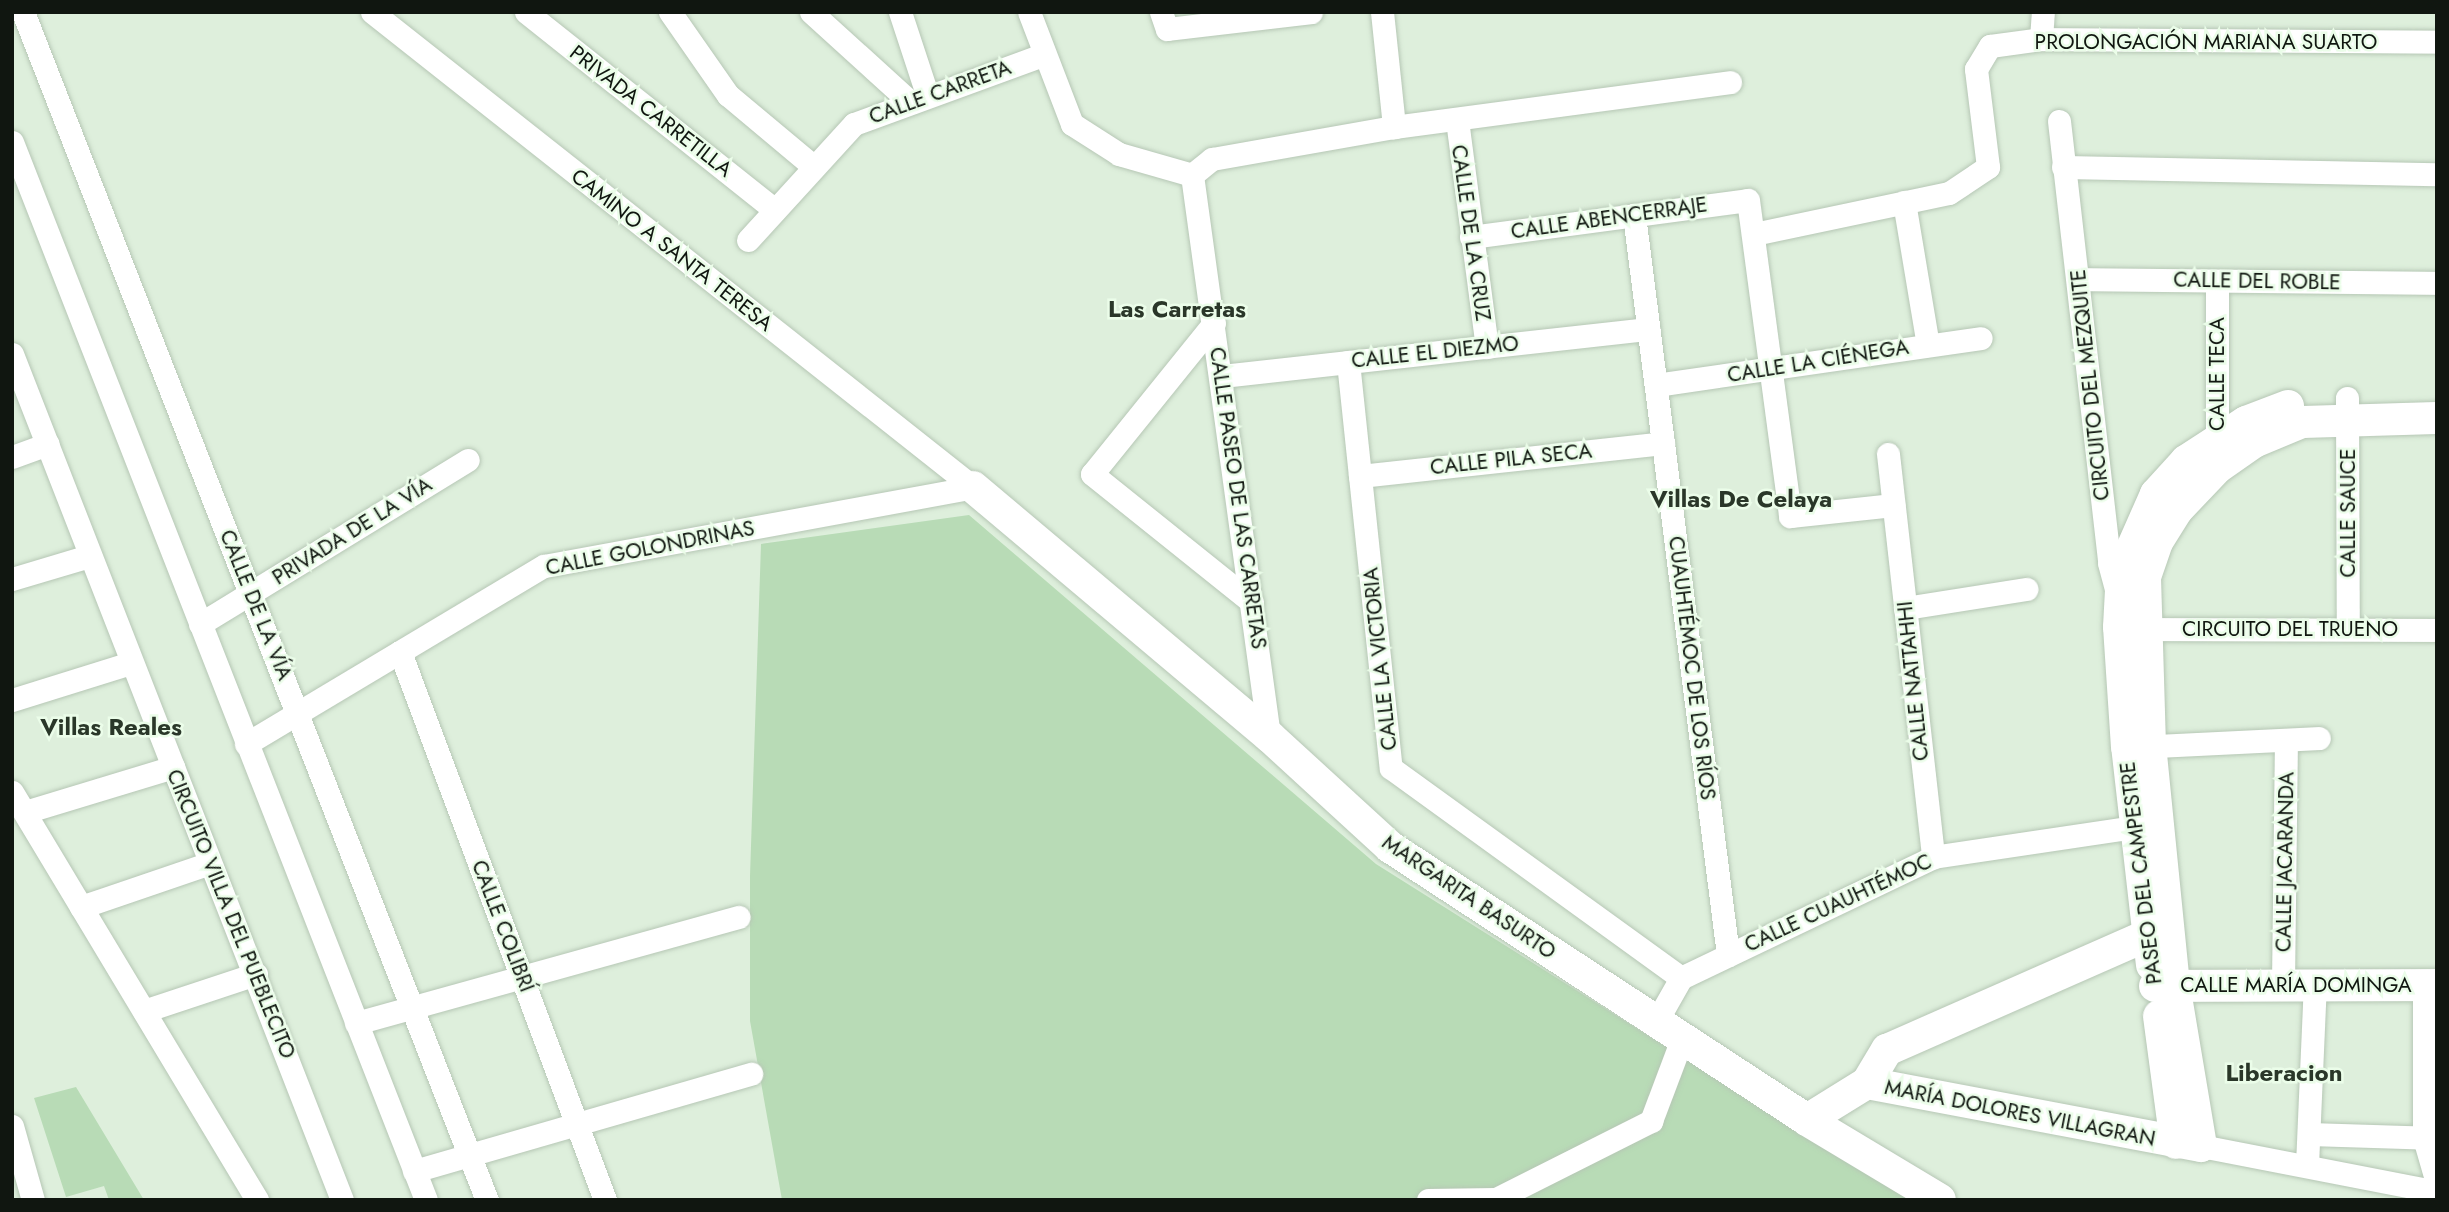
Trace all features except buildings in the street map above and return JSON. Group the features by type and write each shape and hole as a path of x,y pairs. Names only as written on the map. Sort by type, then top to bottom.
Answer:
{"street":[{"name":"CALLE DE LA VÍA","path":"23,12 250,594 300,712 487,1200"},
{"name":"CAMINO A SANTA TERESA","path":"372,12 973,487"},
{"name":"PRIVADA CARRETILLA","path":"526,12 775,210"},
{"path":"670,12 727,95 814,167"},
{"path":"811,12 918,98"},
{"path":"900,12 918,98"},
{"path":"1029,12 1043,55 1072,124 1119,154 1192,175 1212,159 1394,127 1730,82"},
{"path":"1161,12 1167,29 1311,12"},
{"path":"1382,12 1394,127"},
{"path":"2041,39 2043,12"},
{"name":"PROLONGACIÓN MARIANA SUARTO","path":"1903,202 1949,193 1988,167 1976,69 1980,56 1990,46 2041,39 2437,42"},
{"name":"CALLE CARRETA","path":"748,240 854,124 918,98 1043,55"},
{"name":"CALLE DE LA CRUZ","path":"1457,120 1487,346"},
{"name":"CIRCUITO DEL MEZQUITE","path":"2059,121 2109,563 2120,602"},
{"path":"12,142 426,1200"},
{"path":"2063,167 2437,174"},
{"name":"CALLE PASEO DE LAS CARRETAS","path":"1192,175 1222,376 1269,736"},
{"name":"CALLE ABENCERRAJE","path":"1471,237 1748,200 1754,234"},
{"path":"1893,505 1790,516 1769,369 1754,234 1903,202 1928,345"},
{"name":"CUAUHTÉMOC DE LOS RÍOS","path":"1633,215 1728,955"},
{"name":"CALLE DEL ROBLE","path":"2078,279 2437,283"},
{"name":"CALLE TECA","path":"2217,281 2217,453"},
{"path":"1214,323 1092,474 1252,602"},
{"name":"CALLE EL DIEZMO","path":"1222,376 1648,329"},
{"name":"CALLE LA CIÉNEGA","path":"1656,385 1981,338"},
{"name":"CIRCUITO VILLA DEL PUEBLECITO","path":"12,354 342,1200"},
{"name":"CALLE LA VICTORIA","path":"1348,362 1391,768 1681,978"},
{"path":"2217,453 2347,407 2437,398"},
{"path":"2347,407 2437,418"},
{"name":"CALLE SAUCE","path":"2347,407 2348,629"},
{"name":"CALLE PILA SECA","path":"1360,476 1663,443"},
{"path":"12,457 48,444"},
{"name":"PASEO DEL CAMPESTRE","path":"2189,1144 2164,986 2139,747 2120,602 2122,571 2156,494 2186,461 2217,453"},
{"name":"PASEO DEL CAMPESTRE","path":"2164,986 2148,935 2134,827 2145,577 2157,542 2217,453"},
{"name":"CALLE NATTAHHI","path":"1888,454 1933,857"},
{"name":"PRIVADA DE LA VÍA","path":"200,624 468,460"},
{"name":"CALLE GOLONDRINAS","path":"247,744 544,566 973,487"},
{"name":"MARGARITA BASURTO","path":"973,487 1269,736 1390,847 1807,1120 1940,1200"},
{"path":"12,579 89,556"},
{"path":"1905,608 2027,589"},
{"name":"CIRCUITO DEL TRUENO","path":"2143,629 2437,630"},
{"name":"CALLE COLIBRÍ","path":"400,652 606,1200"},
{"path":"12,700 131,663"},
{"name":"CALLE JACARANDA","path":"2139,747 2319,738"},
{"name":"CALLE JACARANDA","path":"2283,983 2286,740"},
{"path":"25,813 173,767"},
{"path":"12,792 257,1200"},
{"name":"CALLE CUAUHTÉMOC","path":"1681,978 1933,857 2134,827"},
{"path":"81,907 210,863"},
{"path":"356,1023 739,917"},
{"path":"1867,1083 1887,1050 2148,935"},
{"path":"144,1011 256,974"},
{"path":"1656,1022 1681,978"},
{"name":"CALLE MARÍA DOMINGA","path":"2164,986 2283,983 2431,985"},
{"path":"2307,1165 2315,984"},
{"path":"2431,985 2430,1138 2437,1183"},
{"path":"1428,1200 1496,1199 1651,1121 1682,1039"},
{"path":"414,1171 751,1074"},
{"name":"MARÍA DOLORES VILLAGRAN","path":"1807,1120 1867,1083 2189,1144"},
{"path":"12,1126 26,1197"},
{"path":"2309,1134 2430,1138"},
{"path":"2189,1144 2437,1192"}],"green space":[{"path":"969,515 1376,864 1909,1200 782,1200 750,1021 750,876 761,544"},
{"path":"76,1087 144,1200 109,1200 104,1186 66,1197 34,1098"}],"district":[{"name":"Las Carretas","path":"1177,309"},
{"name":"Villas De Celaya","path":"1741,499"},
{"name":"Villas Reales","path":"111,727"},
{"name":"Liberacion","path":"2284,1073"}]}
